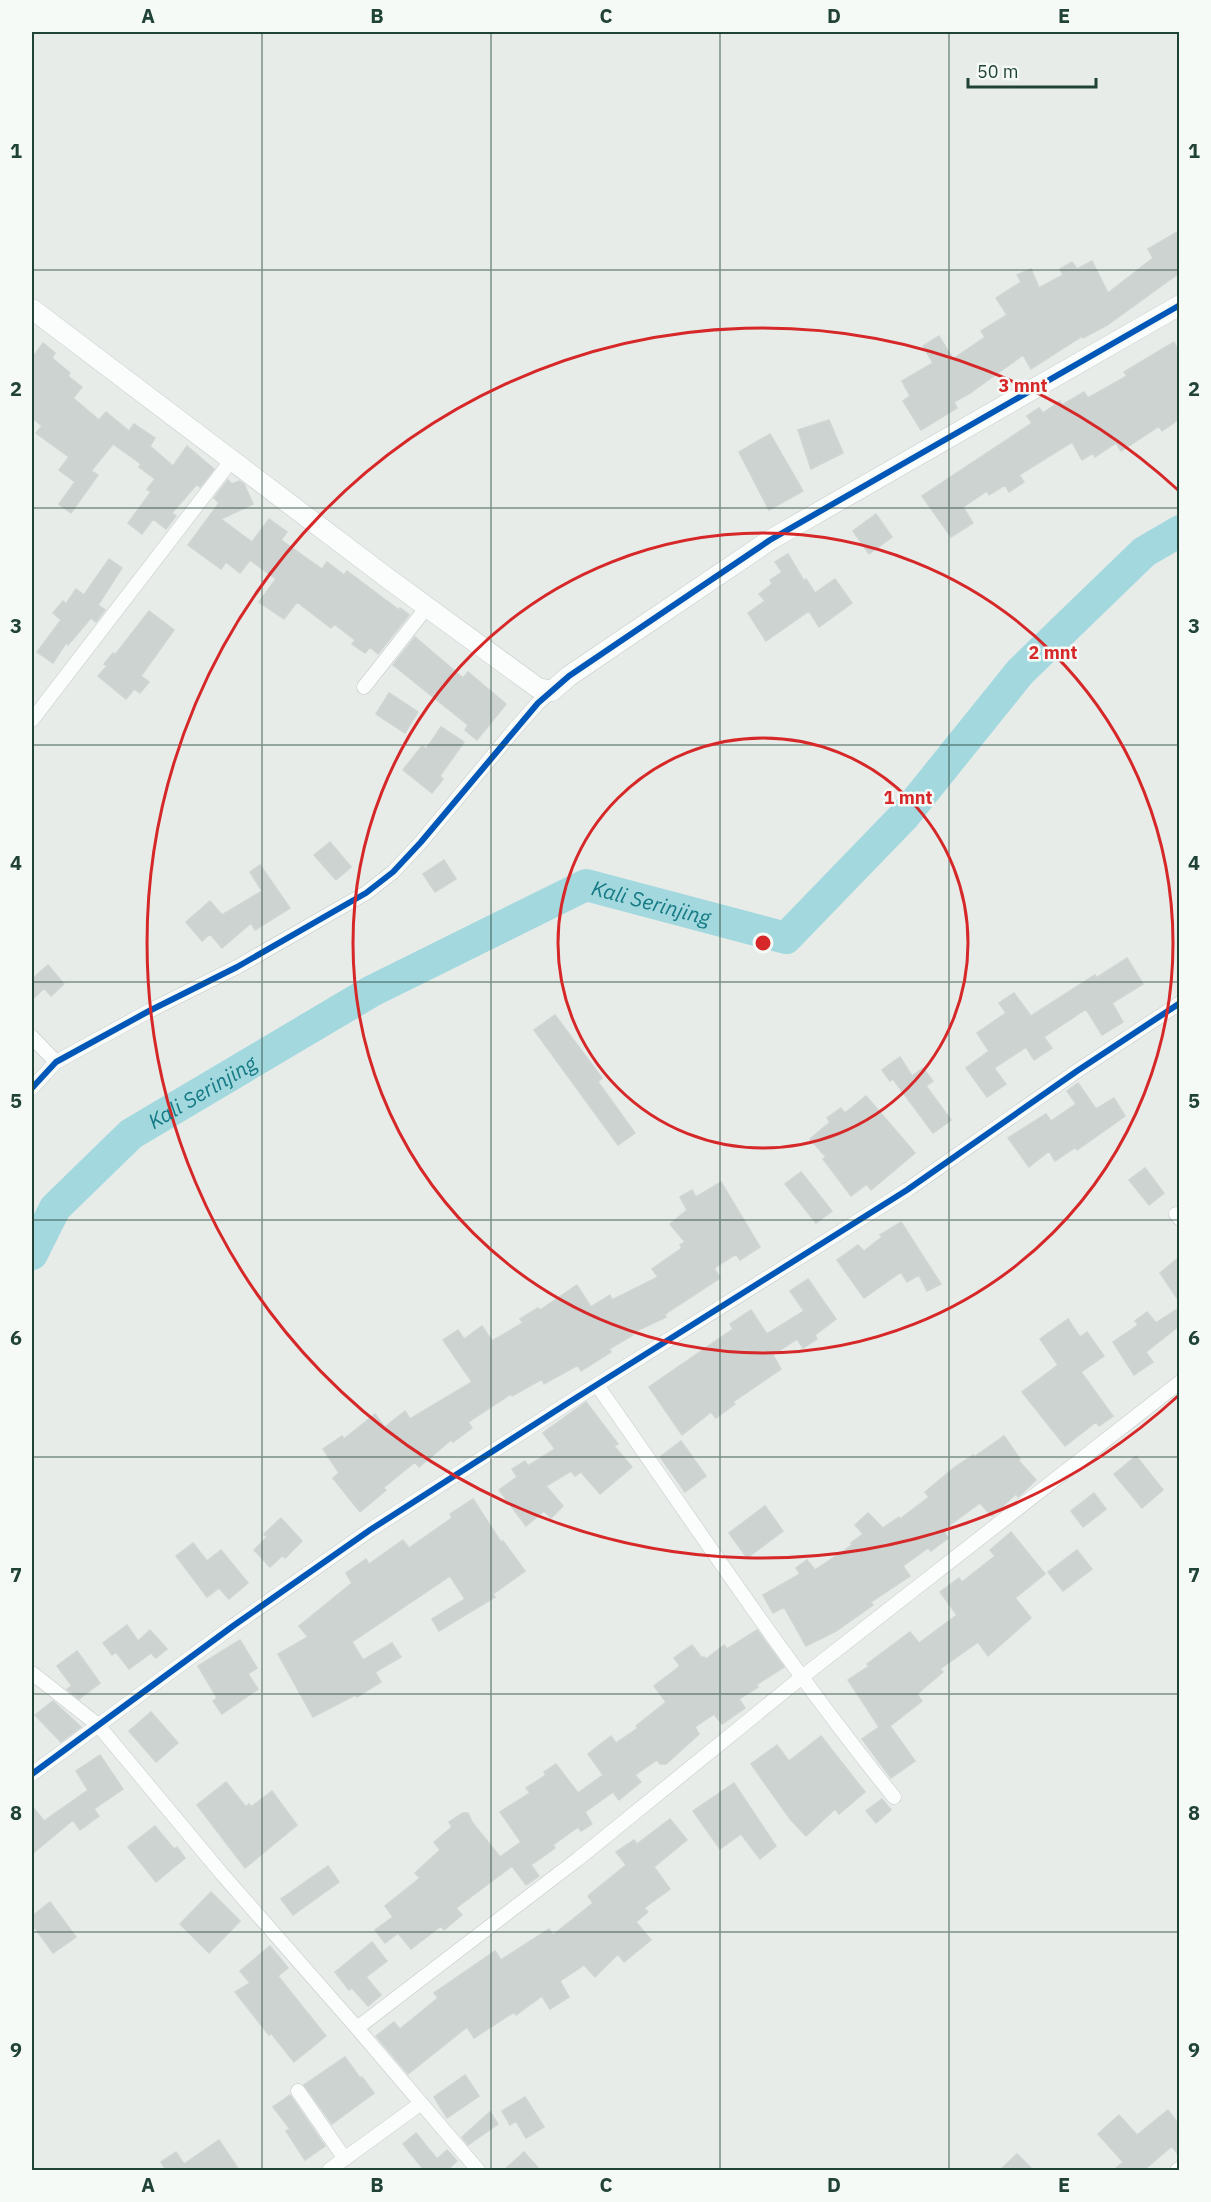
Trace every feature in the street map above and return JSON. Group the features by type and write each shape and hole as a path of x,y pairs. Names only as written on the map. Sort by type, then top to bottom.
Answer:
{"street":[{"path":"32,1088 56,1062 149,1011 237,967 366,893 393,873 538,703 569,675 770,540 1179,304"},
{"path":"32,309 427,607 538,688 552,690"},
{"path":"32,720 231,461"},
{"path":"363,687 427,607"},
{"path":"32,1774 233,1626 370,1530 907,1190 1179,1003"},
{"path":"32,1037 56,1062"},
{"path":"357,2028 578,1860 802,1677 1179,1382"},
{"path":"597,1385 802,1677 894,1797"},
{"path":"32,1673 98,1725 222,1874 478,2170"},
{"path":"298,2091 345,2159"},
{"path":"329,2170 420,2104"}],"building":[{"path":"1179,231 1179,273 1107,325 1083,338 1082,336 1031,369 1023,355 954,402 957,408 921,430 903,401 910,396 902,381 933,363 923,346 939,336 953,359 985,337 981,331 1007,315 996,298 1021,282 1017,275 1031,269 1039,288 1063,275 1060,269 1072,262 1077,269 1092,261 1108,293 1153,258 1148,249"},
{"path":"1174,342 1179,352 1179,419 1162,431 1159,426 1121,451 1116,443 1095,457 1093,453 1082,460 1072,442 1019,475 1024,482 1009,492 1005,485 989,495 987,491 963,507 973,523 951,537 922,496 1032,423 1027,416 1039,408 1043,413 1060,401 1062,405 1084,392 1088,398 1127,376 1124,372"},
{"path":"43,343 55,353 52,358 70,373 68,376 82,387 73,398 99,420 106,412 129,431 134,424 155,438 150,446 173,466 187,446 214,469 200,487 197,484 172,513 176,516 166,529 153,519 142,534 128,523 151,492 147,489 155,479 139,467 141,464 113,444 91,471 98,475 71,513 59,504 75,482 59,470 69,457 36,433 42,426 32,418 32,358"},
{"path":"829,420 843,453 811,469 798,430"},
{"path":"770,434 803,491 769,510 739,452"},
{"path":"228,480 232,484 239,481 244,484 253,504 221,519 252,542 269,519 287,532 281,540 322,569 327,562 344,575 347,571 409,615 378,654 370,647 365,653 352,644 355,640 334,624 331,628 297,602 284,619 259,602 276,579 250,560 240,573 226,562 221,569 188,545 219,503 214,498"},
{"path":"876,514 892,537 869,554 853,531"},
{"path":"788,554 804,581 806,579 815,593 835,579 852,603 819,627 809,611 766,641 748,613 765,601 759,594 772,584 770,580 782,572 775,562"},
{"path":"109,559 122,568 98,605 105,610 96,622 91,618 68,645 66,643 53,663 37,652 61,620 53,613 63,601 66,604 76,589 84,595"},
{"path":"149,611 174,630 141,676 149,682 140,693 134,689 126,699 98,676 107,666 104,664 113,653 115,655"},
{"path":"415,637 463,678 468,672 506,704 477,740 465,730 468,725 393,665"},
{"path":"389,693 418,712 405,733 376,714"},
{"path":"441,727 464,742 440,776 443,779 432,793 403,770 422,746 426,749"},
{"path":"330,842 351,867 336,880 314,855"},
{"path":"444,860 456,879 435,892 423,874"},
{"path":"260,865 290,908 255,930 251,923 222,948 210,934 202,941 186,922 210,901 222,915 262,891 250,872"},
{"path":"1127,958 1143,984 1112,1003 1123,1022 1102,1035 1086,1009 1044,1037 1052,1048 1034,1060 1026,1047 994,1068 1006,1084 987,1097 966,1068 989,1051 977,1033 1006,1013 999,1003 1014,993 1031,1016 1095,975 1096,978"},
{"path":"48,965 64,984 51,996 44,988 32,1000 32,979"},
{"path":"555,1015 602,1078 598,1082 635,1133 618,1145 534,1030"},
{"path":"900,1057 912,1076 923,1068 933,1081 926,1086 951,1120 933,1133 893,1079 890,1081 882,1070"},
{"path":"1078,1083 1096,1109 1114,1098 1125,1116 1077,1150 1076,1147 1055,1161 1049,1151 1029,1167 1008,1138 1046,1114 1051,1121 1076,1104 1067,1091"},
{"path":"866,1096 915,1153 871,1190 867,1184 851,1196 823,1159 826,1157 810,1139 830,1122 827,1118 841,1108 845,1113"},
{"path":"1145,1168 1164,1193 1149,1205 1129,1180"},
{"path":"801,1172 832,1211 816,1223 785,1184"},
{"path":"721,1182 760,1247 740,1260 736,1254 714,1268 720,1278 665,1314 666,1317 632,1333 633,1335 609,1349 611,1352 581,1371 578,1365 544,1384 542,1379 512,1396 511,1394 468,1422 472,1428 453,1442 451,1440 419,1467 415,1462 383,1488 386,1490 360,1512 333,1478 339,1473 323,1449 342,1436 344,1439 375,1414 385,1427 405,1411 410,1419 472,1382 443,1340 458,1330 464,1339 482,1326 492,1341 523,1323 520,1319 538,1308 540,1310 577,1285 591,1307 610,1295 612,1300 658,1277 652,1269 682,1248 680,1245 685,1242 670,1224 687,1210 680,1197 692,1190 696,1197"},
{"path":"901,1222 941,1284 927,1291 919,1275 907,1282 901,1272 864,1298 837,1260 858,1245 864,1251 882,1237 880,1235"},
{"path":"1179,1257 1179,1301 1160,1273"},
{"path":"808,1279 836,1319 815,1335 817,1339 803,1348 797,1339 773,1355 781,1369 733,1402 735,1404 716,1418 711,1412 682,1435 649,1387 733,1329 730,1324 751,1310 767,1334 804,1311 790,1291"},
{"path":"1179,1308 1179,1326 1146,1352 1153,1362 1134,1375 1113,1342 1138,1325 1135,1321 1147,1312 1156,1323"},
{"path":"1068,1319 1080,1337 1087,1332 1104,1356 1081,1372 1113,1416 1099,1426 1096,1422 1065,1446 1022,1392 1058,1365 1040,1339"},
{"path":"586,1402 618,1444 614,1446 632,1467 600,1494 581,1472 575,1476 571,1471 546,1486 563,1506 551,1518 544,1511 526,1526 499,1490 517,1477 512,1469 525,1461 528,1466 555,1449 543,1433"},
{"path":"1004,1436 1020,1459 1018,1460 1036,1480 1018,1497 1016,1494 992,1516 980,1503 943,1530 948,1538 931,1551 928,1548 903,1566 910,1576 871,1602 873,1605 836,1631 806,1646 784,1607 773,1613 763,1595 800,1574 796,1568 807,1560 815,1570 852,1545 851,1543 863,1534 855,1525 868,1513 883,1528 899,1517 900,1519 929,1497 925,1492 955,1467"},
{"path":"681,1441 706,1476 685,1492 660,1457"},
{"path":"1136,1456 1163,1490 1142,1508 1114,1474"},
{"path":"1094,1493 1106,1509 1083,1527 1071,1511"},
{"path":"473,1499 501,1542 503,1541 525,1571 493,1594 495,1597 439,1631 432,1619 465,1599 450,1576 352,1642 363,1660 392,1643 401,1657 375,1672 381,1682 357,1697 355,1695 313,1717 278,1654 308,1637 299,1626 352,1583 346,1573 366,1559 369,1564 403,1540 409,1548 452,1518 450,1514"},
{"path":"765,1506 783,1531 747,1558 729,1533"},
{"path":"281,1518 302,1541 285,1558 283,1555 270,1567 254,1550 267,1537 264,1534"},
{"path":"1011,1532 1045,1574 1015,1598 1031,1618 988,1656 978,1642 940,1669 943,1672 917,1694 922,1701 890,1726 915,1761 891,1778 862,1739 879,1727 848,1680 910,1632 919,1643 957,1615 940,1592 959,1578 962,1582 995,1556 990,1550"},
{"path":"193,1543 207,1561 221,1550 248,1583 229,1599 219,1588 207,1597 176,1556"},
{"path":"1077,1550 1092,1569 1063,1591 1048,1572"},
{"path":"127,1625 138,1641 150,1630 167,1649 156,1658 151,1653 129,1669 116,1652 112,1655 103,1643"},
{"path":"757,1630 784,1667 739,1699 745,1708 722,1724 714,1714 695,1727 699,1734 666,1764 660,1764 657,1760 635,1775 641,1782 619,1800 613,1792 585,1812 592,1824 581,1831 578,1827 553,1845 555,1848 531,1865 539,1876 526,1885 512,1866 456,1908 462,1915 444,1930 441,1926 411,1949 398,1933 385,1943 375,1930 393,1917 385,1906 420,1878 415,1873 440,1850 434,1842 452,1827 449,1822 463,1813 468,1813 472,1822 500,1857 521,1842 500,1812 530,1793 526,1788 546,1775 544,1772 556,1764 578,1793 603,1775 588,1754 611,1736 616,1743 638,1728 636,1726 666,1702 654,1686 680,1666 674,1658 692,1645 702,1658 706,1659 724,1645 727,1649"},
{"path":"240,1640 257,1668 248,1674 258,1689 222,1714 213,1701 217,1698 198,1666"},
{"path":"77,1651 100,1683 79,1699 67,1689 72,1686 57,1666"},
{"path":"53,1701 81,1727 61,1742 35,1715"},
{"path":"151,1712 178,1743 156,1762 129,1731"},
{"path":"821,1736 865,1792 839,1814 835,1809 806,1836 790,1819 751,1764 777,1745 789,1761"},
{"path":"100,1755 123,1789 94,1809 99,1816 80,1830 73,1820 32,1854 32,1806 44,1821 88,1790 76,1771"},
{"path":"226,1782 246,1807 249,1804 251,1807 272,1791 297,1825 245,1868 197,1805"},
{"path":"734,1783 776,1846 760,1859 741,1834 720,1849 693,1811"},
{"path":"882,1799 891,1810 876,1823 866,1811"},
{"path":"670,1819 687,1840 654,1867 670,1889 644,1908 648,1912 636,1922 651,1940 624,1962 618,1954 595,1977 584,1965 560,1981 569,1997 550,2009 542,1996 516,2015 514,2012 474,2038 467,2027 408,2074 376,2036 394,2022 400,2029 438,1998 434,1993 495,1951 501,1960 549,1929 553,1935 593,1903 588,1896 626,1865 616,1852 634,1840 637,1844"},
{"path":"155,1826 174,1849 177,1847 185,1858 156,1882 128,1847"},
{"path":"328,1866 339,1882 293,1915 281,1899"},
{"path":"211,1892 240,1921 209,1953 180,1924"},
{"path":"50,1902 76,1937 53,1953 32,1924 32,1916"},
{"path":"372,1942 387,1961 366,1977 381,1995 368,2006 352,1988 349,1990 335,1972"},
{"path":"270,1946 288,1968 278,1976 326,2036 294,2062 235,1992 250,1983 240,1971"},
{"path":"345,2057 374,2093 332,2124 304,2085"},
{"path":"465,2075 479,2096 447,2118 434,2097"},
{"path":"290,2095 325,2146 305,2160 286,2131 290,2129 273,2107"},
{"path":"525,2097 544,2127 526,2138 516,2121 510,2125 502,2111"},
{"path":"1168,2110 1179,2125 1179,2156 1172,2146 1144,2170 1114,2170 1123,2162 1098,2134 1119,2115 1137,2135"},
{"path":"490,2112 498,2124 468,2145 462,2137"},
{"path":"416,2133 437,2159 447,2150 457,2161 447,2170 424,2170 403,2144"},
{"path":"219,2140 239,2170 166,2170 161,2162 176,2152 184,2164"},
{"path":"524,2152 540,2170 504,2170"},
{"path":"1017,2154 1033,2170 1000,2170"}],"waterway":[{"name":"Kali Serinjing","path":"32,1254 55,1208 131,1134 372,991 586,885 786,938 905,815 1020,672 1144,552 1180,531"}],"cycle path":[{"path":"32,1088 56,1062 149,1011 237,967 366,893 393,872 538,703 569,676 770,540 1180,305"},
{"path":"32,1774 233,1626 370,1530 907,1190 1077,1071 1180,1003"}]}
